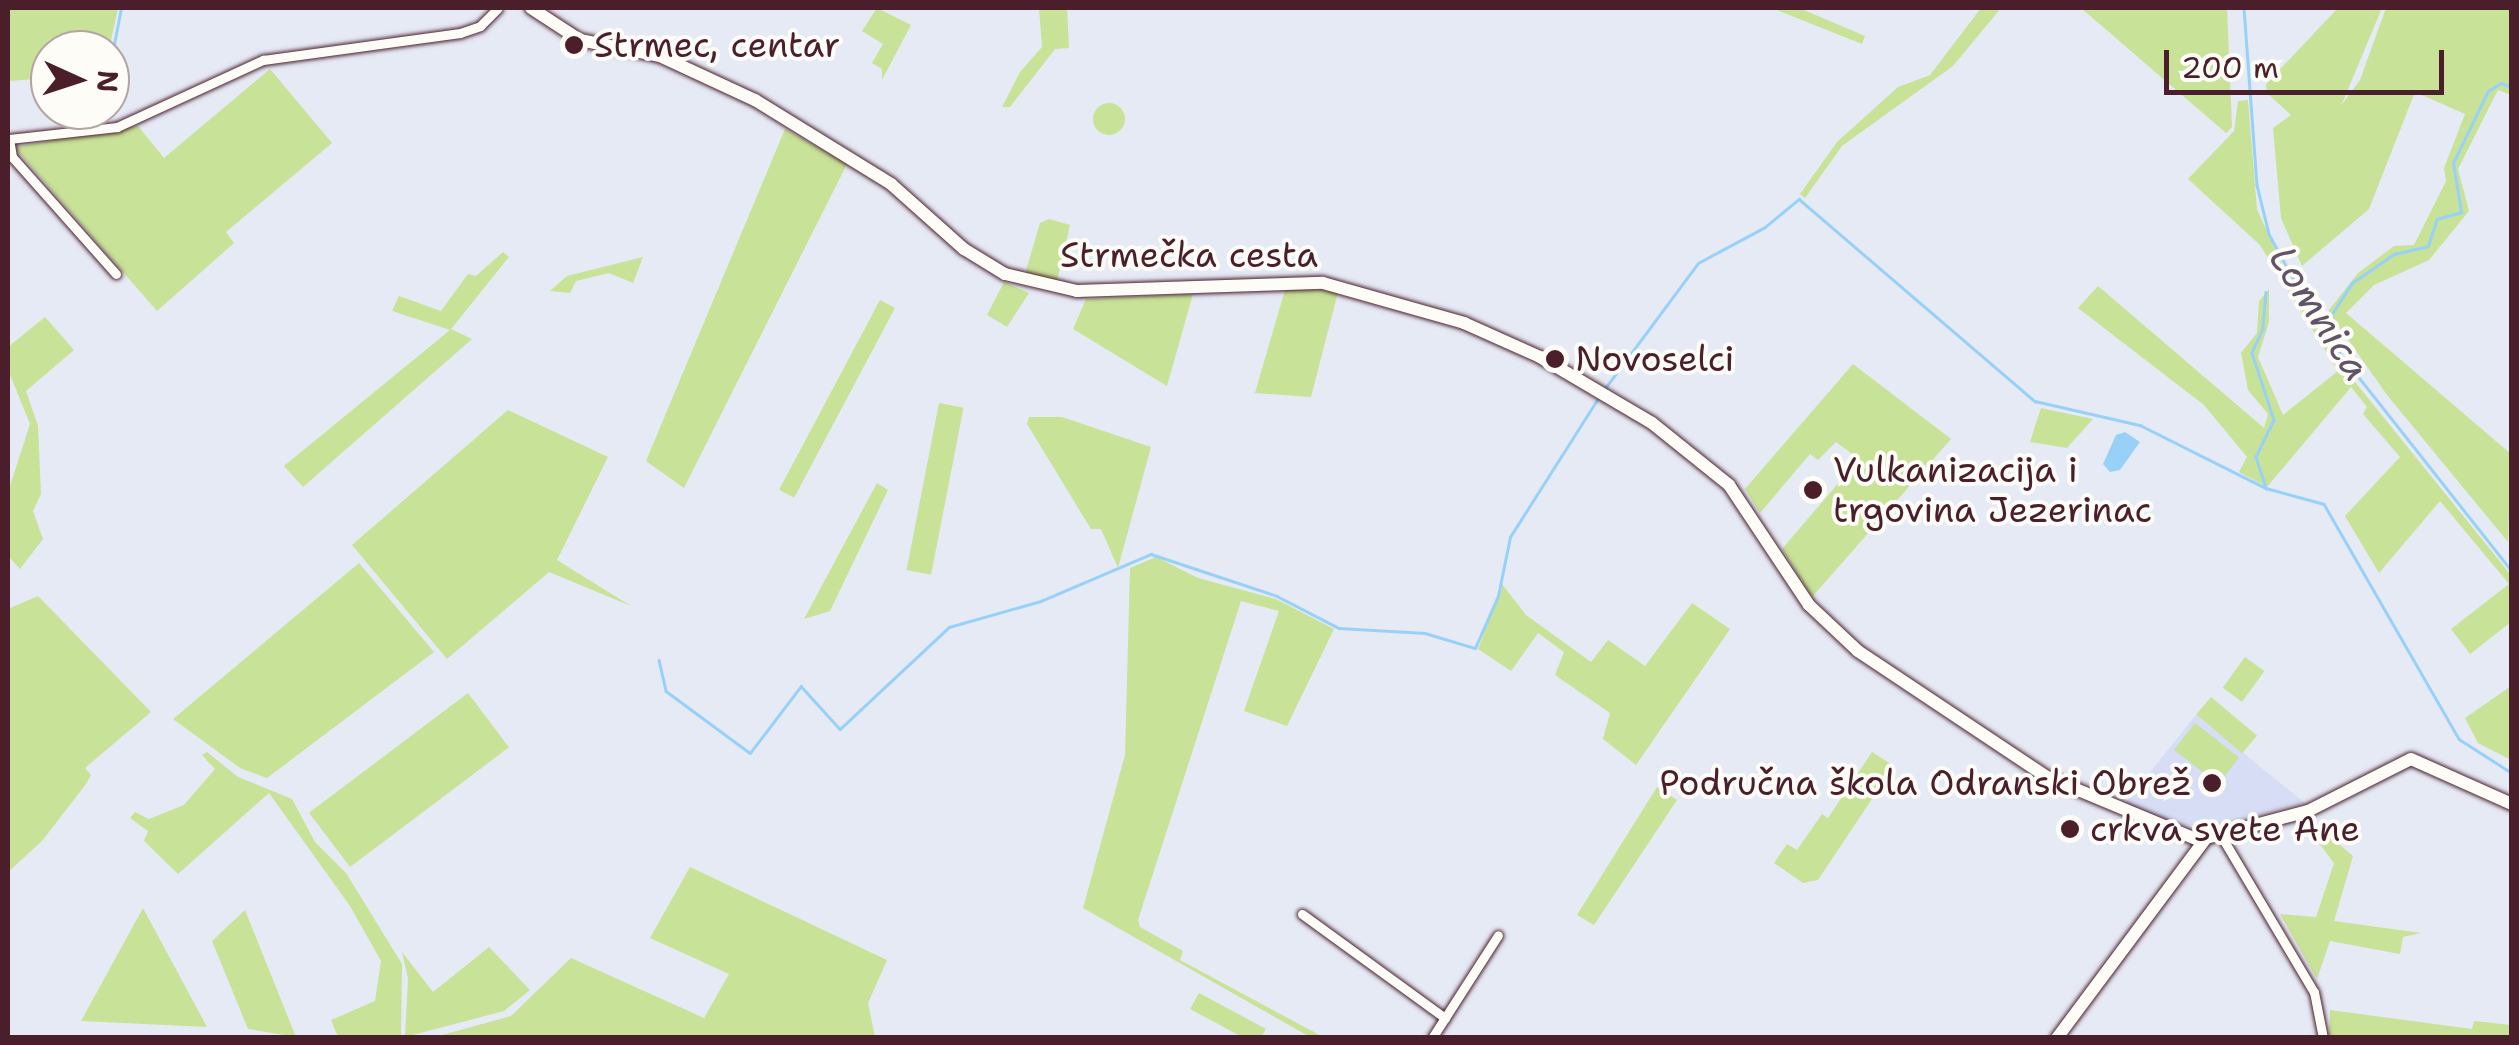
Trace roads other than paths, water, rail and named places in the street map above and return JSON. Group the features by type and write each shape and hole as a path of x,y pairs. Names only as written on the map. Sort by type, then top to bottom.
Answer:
{"street":[{"path":"116,274 12,157 8,139 117,126 263,60 460,33 480,26 498,8"},
{"name":"Strmečka cesta","path":"532,8 571,36 660,56 754,100 891,184 976,259 1005,274 1091,292 1323,283 1501,339 1638,414 1714,470 1751,509 1808,605 1858,652 2047,777 2201,841"},
{"path":"2057,1038 2201,841 2308,811 2411,759 2512,804"},
{"path":"2220,834 2314,992 2323,1038"},
{"path":"1302,914 1445,1018"},
{"path":"1432,1038 1498,934"}],"water":[{"path":"2125,432 2140,442 2120,470 2110,472 2103,464 2116,435"}],"waterway":[{"path":"117,30 121,8"},
{"name":"Lomnica","path":"2244,8 2257,185 2269,234 2320,328 2512,571"},
{"path":"2330,317 2352,283 2394,254 2428,246 2437,219 2461,212 2453,163 2488,91 2501,83 2512,87"},
{"path":"1606,387 1698,263 1765,227 1799,199 2035,401 2140,425 2266,488"},
{"path":"2266,292 2263,329 2252,353 2274,420 2256,457 2266,488 2324,504 2459,739 2512,773"},
{"path":"659,660 666,691 750,753 801,686 840,729 949,627 1041,601 1151,554 1277,596 1339,628 1425,633 1475,648 1498,596 1510,537 1597,400"}],"place":[{"name":"Strmec, centar","path":"574,45"},
{"name":"Novoselci","path":"1555,359"},
{"name":"Vulkanizacija i trgovina Jezerinac","path":"1813,490"},
{"name":"Područna škola Odranski Obrež","path":"2212,783"},
{"name":"crkva svete Ane","path":"2070,829"}]}
